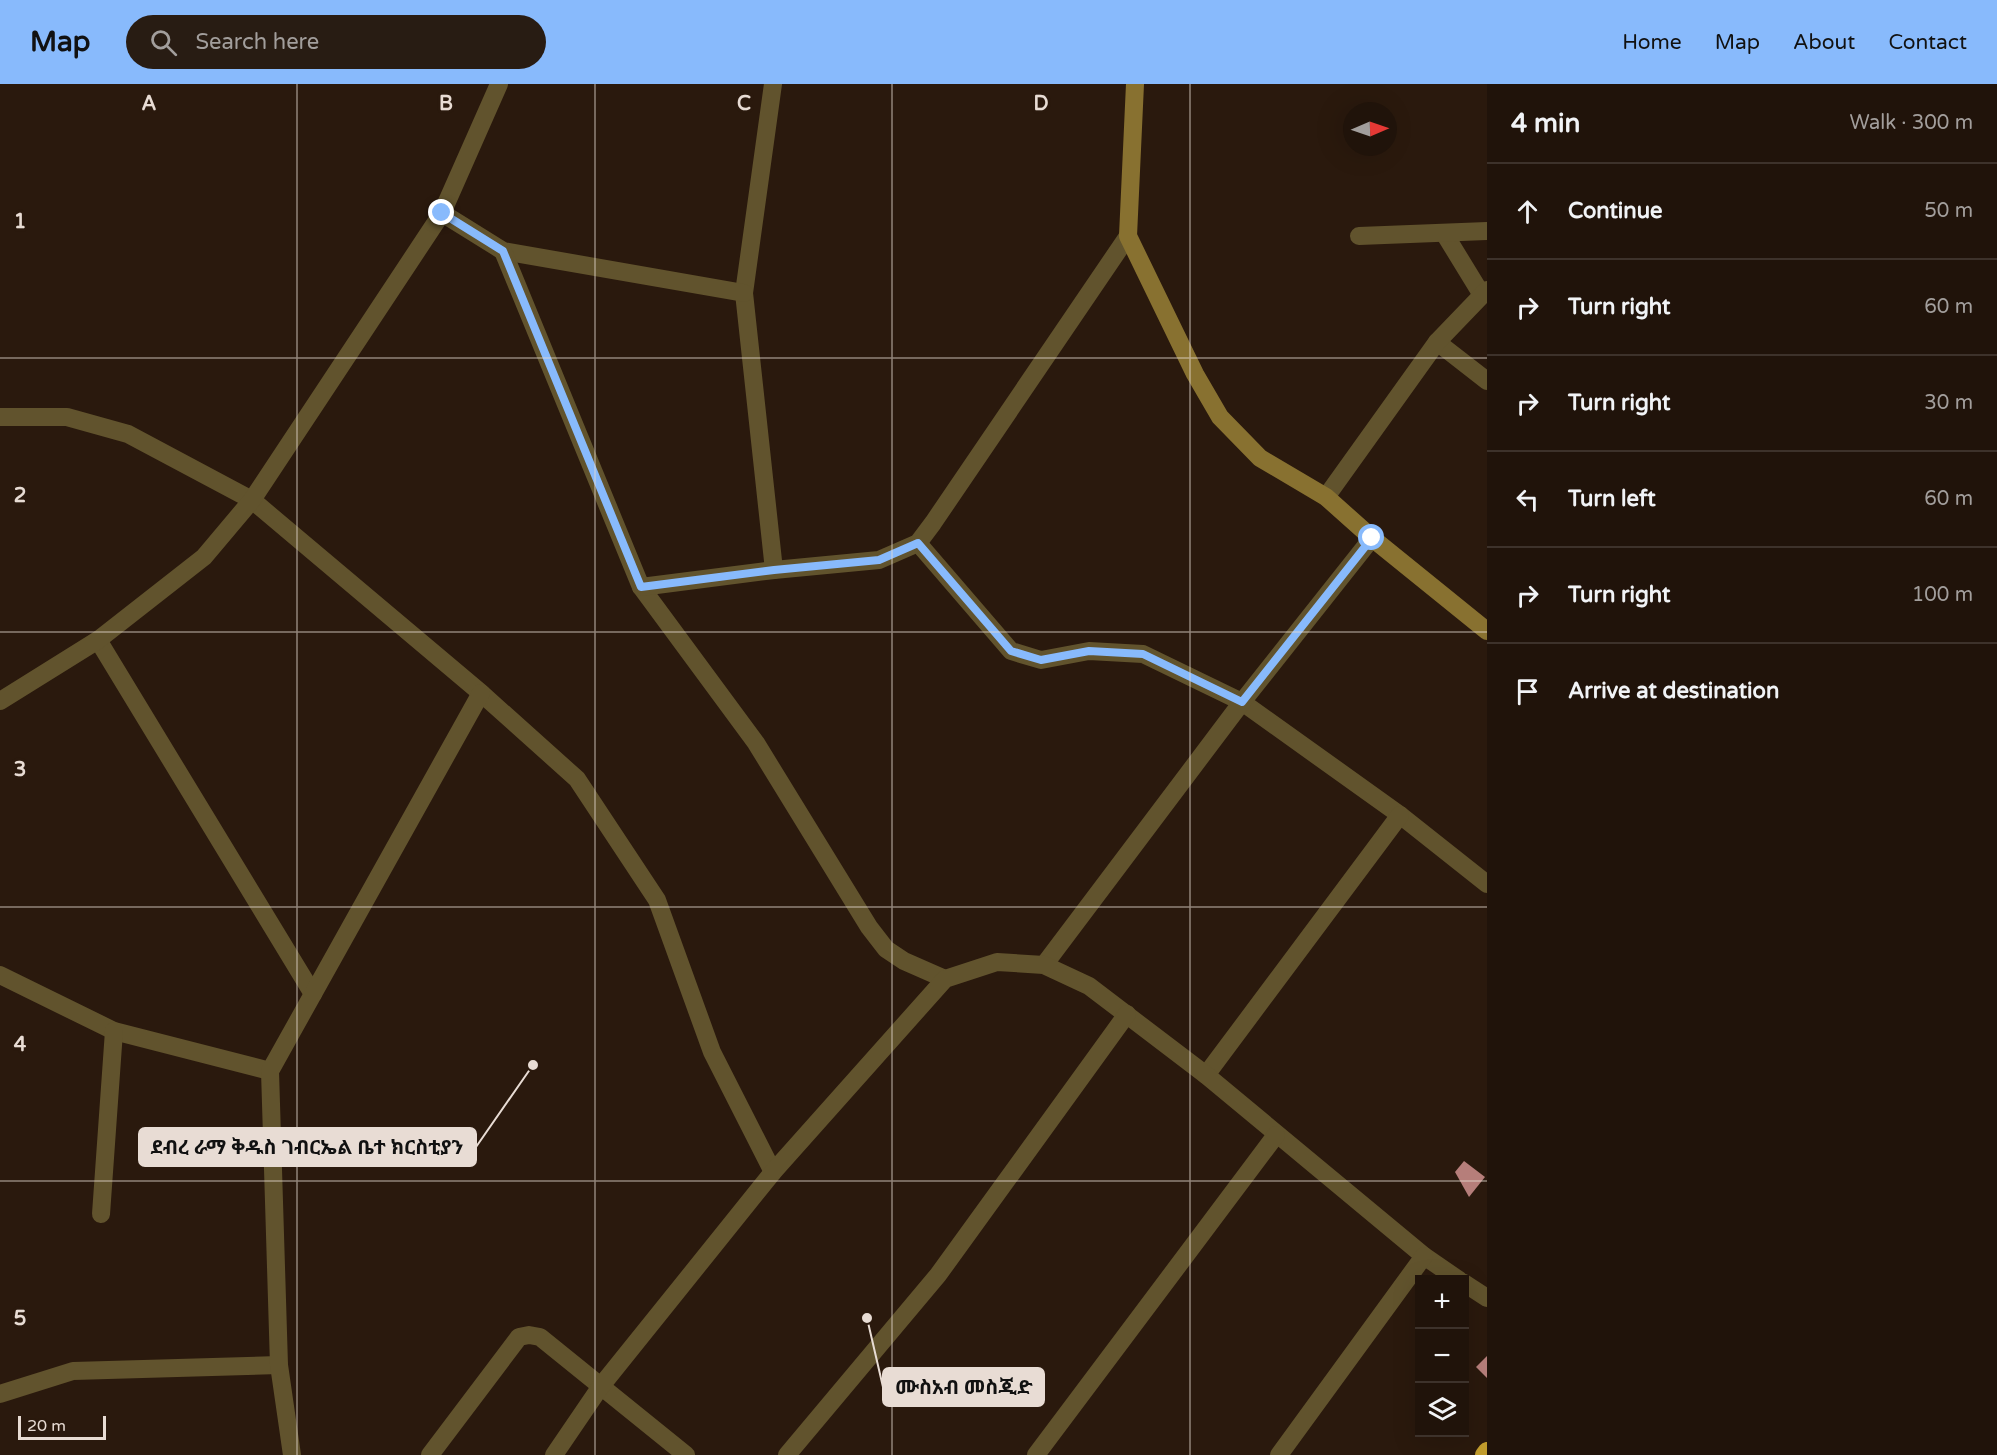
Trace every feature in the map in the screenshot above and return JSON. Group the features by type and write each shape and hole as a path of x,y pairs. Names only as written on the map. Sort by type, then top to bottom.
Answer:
{"highway":[{"path":"1484,1455 1487,1451"}],"street":[{"path":"0,701 98,640 204,557 252,500 442,213 499,84"},
{"path":"773,84 744,292 774,570"},
{"path":"1135,84 1128,236 1195,374 1220,417 1260,458 1326,497 1372,538 1487,631"},
{"path":"442,213 503,251 744,292"},
{"path":"1359,236 1487,231"},
{"path":"1326,497 1437,342 1485,292 1444,233"},
{"path":"641,587 774,570 879,560 918,543 1128,236"},
{"path":"503,251 641,587 756,743 869,927 886,949 904,961 945,979"},
{"path":"1437,342 1487,381"},
{"path":"0,417 67,417 128,434 252,500 481,693 577,779 657,900 712,1052 773,1172"},
{"path":"1044,965 1242,702 1372,538"},
{"path":"918,543 1011,651 1041,660 1089,651 1143,654 1242,702 1400,815 1487,884"},
{"path":"98,640 313,994"},
{"path":"292,1455 279,1365 270,1071 481,693"},
{"path":"1206,1075 1400,815"},
{"path":"554,1455 601,1386 773,1172 945,979 997,962 1044,965 1089,986 1206,1075 1424,1256 1452,1275"},
{"path":"0,975 114,1031 270,1071"},
{"path":"787,1455 938,1275 1127,1014"},
{"path":"101,1214 114,1031"},
{"path":"1036,1455 1276,1135"},
{"path":"1279,1455 1424,1256"},
{"path":"1469,1286 1487,1298"},
{"path":"430,1455 519,1337 529,1335 540,1337 686,1455"},
{"path":"0,1394 73,1371 279,1365"}],"building":[{"path":"1464,1161 1485,1177 1469,1197 1455,1172"},
{"path":"1487,1356 1487,1378 1476,1367"}],"place":[{"name":"ደብረ ራማ ቅዱስ ገብርኤል ቤተ ክርስቲያን","path":"533,1065"},
{"name":"ሙስአብ መስጂድ","path":"867,1318"}],"route":[{"path":"442,213 503,251 641,587 774,570 879,560 918,543 992,626 1011,651 1041,660 1089,651 1143,654 1242,702 1372,538"}]}
